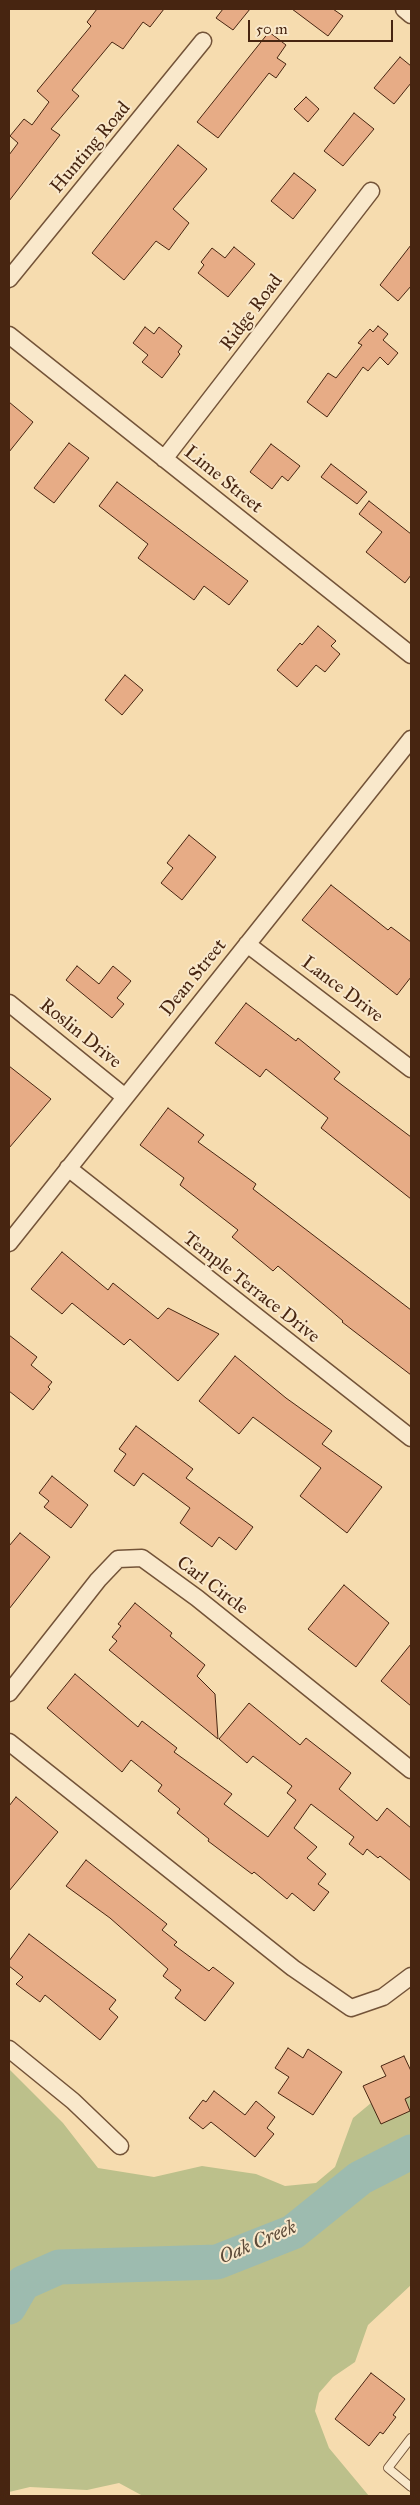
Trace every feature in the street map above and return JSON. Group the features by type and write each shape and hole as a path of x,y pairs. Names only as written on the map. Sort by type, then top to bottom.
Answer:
{"street":[{"path":"404,9 411,15"},
{"name":"Hunting Road","path":"9,279 203,41"},
{"name":"Ridge Road","path":"164,459 371,191"},
{"name":"Lime Street","path":"9,335 411,655"},
{"name":"Dean Street","path":"9,1243 411,739"},
{"name":"Lance Drive","path":"247,944 411,1069"},
{"name":"Roslin Drive","path":"9,1003 125,1097"},
{"name":"Temple Terrace Drive","path":"68,1168 411,1438"},
{"name":"Carl Circle","path":"9,1694 98,1580 118,1559 142,1558 197,1598 411,1770"},
{"path":"9,1742 293,1968 352,2008 383,1997 411,1976"},
{"path":"9,2049 73,2102 120,2146"}],"lane":[{"path":"411,2438 388,2468 411,2487"}],"green space":[{"path":"9,2069 63,2123 98,2168 154,2177 202,2166 256,2174 285,2186 316,2183 335,2167 353,2118 377,2098 411,2088 411,2285 368,2325 355,2362 333,2377 319,2393 315,2411 329,2448 369,2496 143,2496 119,2483 87,2490 30,2487 9,2492"}],"building":[{"path":"97,9 164,9 150,27 143,22 123,49 112,42 72,90 79,96 51,129 60,135 9,201 9,155 18,143 10,136 24,119 32,125 49,102 37,91 91,26 87,22"},
{"path":"223,9 250,9 233,30 216,18"},
{"path":"292,9 333,9 343,16 328,36"},
{"path":"269,32 286,45 277,58 286,64 276,78 269,73 218,138 197,122"},
{"path":"400,57 411,66 411,83 394,104 374,88"},
{"path":"306,97 319,109 308,122 294,109"},
{"path":"354,113 374,129 343,166 324,151"},
{"path":"178,145 207,169 173,209 189,223 169,250 156,241 124,280 92,253"},
{"path":"294,173 316,190 293,219 271,201"},
{"path":"411,245 411,286 398,301 380,285"},
{"path":"234,247 255,264 228,297 198,273 204,265 201,262 212,248 225,258"},
{"path":"378,326 388,334 383,340 398,353 388,365 380,357 368,371 363,367 327,417 307,402 328,373 336,378 362,345 358,343 370,329 373,332"},
{"path":"145,327 154,334 159,327 182,346 178,352 180,354 162,378 142,362 148,355 133,343"},
{"path":"9,402 33,422 9,452"},
{"path":"69,443 89,458 54,503 34,488"},
{"path":"271,444 300,466 288,481 282,476 272,489 250,472"},
{"path":"331,464 367,492 357,504 321,477"},
{"path":"117,482 248,581 229,605 204,586 194,600 138,558 148,544 99,506"},
{"path":"369,501 411,534 411,575 405,583 366,552 382,532 359,514"},
{"path":"318,626 336,641 331,646 340,654 325,672 316,665 297,687 277,670 300,643 302,645"},
{"path":"125,675 143,690 122,715 105,700"},
{"path":"189,835 216,857 182,900 161,883 173,868 167,863"},
{"path":"331,885 388,930 391,927 411,942 411,977 397,995 302,920"},
{"path":"77,966 99,984 113,966 131,981 117,998 124,1004 112,1018 66,980"},
{"path":"246,1003 296,1041 298,1038 340,1072 334,1079 411,1137 411,1199 321,1128 328,1118 266,1069 260,1077 215,1043"},
{"path":"9,1066 51,1099 9,1148"},
{"path":"168,1108 204,1135 198,1142 256,1184 253,1189 411,1310 411,1375 342,1322 278,1266 273,1271 232,1237 238,1230 180,1185 184,1178 140,1145"},
{"path":"62,1252 108,1290 113,1283 158,1319 168,1308 219,1334 178,1381 130,1339 124,1345 72,1303 62,1314 31,1289"},
{"path":"9,1335 37,1357 31,1365 52,1382 48,1387 50,1389 33,1410 9,1391"},
{"path":"235,1356 286,1398 332,1431 322,1444 382,1487 347,1533 300,1496 321,1468 253,1417 239,1434 199,1401"},
{"path":"136,1426 193,1469 186,1478 253,1527 236,1550 219,1537 212,1547 180,1523 190,1508 143,1473 134,1486 114,1471 126,1454 119,1449"},
{"path":"52,1476 88,1505 71,1528 44,1507 49,1501 39,1493"},
{"path":"20,1533 50,1557 9,1609 9,1546"},
{"path":"344,1585 389,1623 356,1667 308,1629"},
{"path":"135,1603 172,1633 170,1636 205,1665 197,1676 215,1694 218,1739 109,1650 117,1641 112,1637 121,1626 118,1624"},
{"path":"411,1644 411,1706 381,1681"},
{"path":"75,1674 138,1727 142,1721 177,1748 174,1752 232,1794 224,1804 268,1837 296,1800 287,1793 292,1786 253,1756 247,1763 219,1739 249,1703 300,1745 306,1738 351,1773 339,1789 377,1821 387,1808 411,1828 411,1881 380,1856 378,1858 367,1849 363,1855 349,1844 354,1837 311,1804 294,1828 317,1847 307,1858 326,1874 318,1884 329,1892 314,1911 292,1893 287,1899 254,1872 252,1874 208,1841 209,1839 177,1813 180,1809 158,1791 162,1785 131,1760 122,1772 47,1708"},
{"path":"16,1797 58,1832 9,1891 9,1806"},
{"path":"86,1860 167,1924 162,1930 177,1942 174,1945 209,1971 213,1967 234,1983 205,2021 175,1998 181,1990 163,1976 168,1969 110,1918 66,1886"},
{"path":"29,1934 116,2000 109,2009 118,2017 100,2040 45,1995 40,2002 16,1984 23,1977 9,1966 9,1961"},
{"path":"288,2048 303,2058 308,2049 342,2072 313,2115 278,2093 289,2077 275,2068"},
{"path":"404,2056 411,2071 411,2096 405,2099 410,2111 381,2124 363,2086 386,2076 381,2066"},
{"path":"214,2091 245,2115 256,2101 275,2117 267,2128 274,2134 255,2157 211,2122 203,2129 189,2118 203,2100 206,2102"},
{"path":"371,2373 405,2399 393,2415 396,2417 383,2434 380,2432 369,2446 335,2419"}],"waterway":[{"name":"Oak Creek","path":"9,2307 23,2283 59,2267 217,2262 293,2232 360,2178 411,2152"}]}
